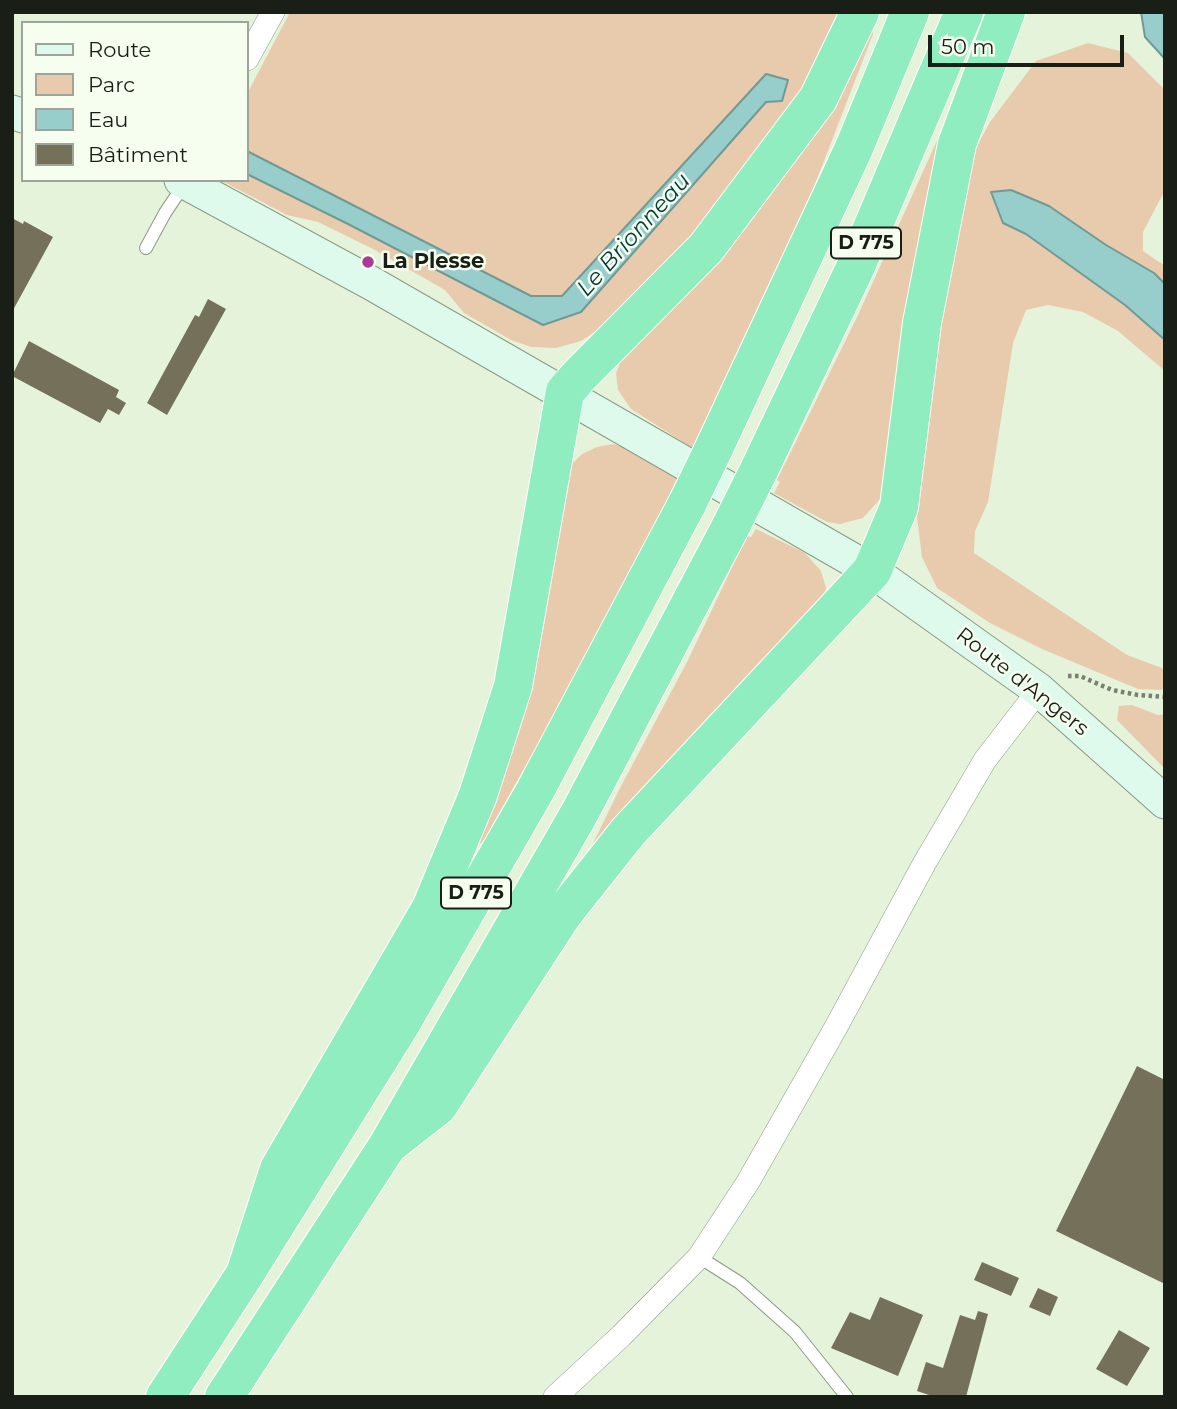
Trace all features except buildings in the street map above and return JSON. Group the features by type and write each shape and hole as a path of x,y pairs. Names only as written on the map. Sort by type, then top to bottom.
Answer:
{"highway":[{"path":"245,1274 279,1169 432,908 478,795 513,686 565,392 706,247 818,99 860,12"},
{"name":"D 775","path":"165,1397 399,1027 528,803 688,502 854,148 911,12"},
{"name":"D 775","path":"224,1397 387,1145 579,814 759,470 856,266 964,12"},
{"path":"387,1145 438,1106 563,914 628,832 872,571 899,507 922,323 957,144 1006,12"}],"street":[{"path":"248,57 273,12"},
{"name":"Route d'Angers","path":"186,182 565,392 872,571 1039,690 1165,802"},
{"path":"555,1397 621,1336 698,1257 748,1182 924,864 985,760 1039,690"}],"lane":[{"path":"146,248 183,182"},
{"path":"698,1257 740,1283 795,1332 847,1397"}],"path":[{"path":"1039,690 1053,675 1080,677 1112,690 1165,697"}],"green space":[{"path":"290,12 842,12 785,121 658,276 608,323 581,341 556,348 531,347 511,340 464,313 445,290 375,250 318,222 287,215 224,182 248,182 248,92"},
{"path":"869,29 873,30 873,34 812,192 694,449 631,409 618,390 616,373 623,356"},
{"path":"1088,43 1128,53 1165,90 1165,190 1143,232 1143,251 1165,266 1165,371 1118,331 1083,312 1048,305 1026,310 1013,343 988,502 975,531 974,553 1127,655 1162,668 1165,671 1165,687 1161,690 1138,689 1042,649 990,623 937,588 922,557 917,517 931,362 972,155 990,122 1036,61"},
{"path":"945,130 886,482 881,498 863,518 840,524 827,522 774,493 780,482 777,480 858,315 940,134"},
{"path":"613,444 629,449 679,479 604,626 483,842 476,846 572,464 582,454"},
{"path":"756,529 805,553 821,571 826,588 823,600 583,864 687,662 747,536 751,537"},
{"path":"1132,705 1158,715 1165,714 1165,769 1117,720 1119,706"}],"water":[{"path":"1141,12 1165,12 1165,59 1145,37"},
{"name":"Le Brionneau","path":"766,74 788,80 782,101 766,102 581,312 543,325 248,174 248,152 531,296 562,296"},
{"path":"1011,190 1049,206 1106,245 1154,273 1165,284 1165,340 1125,305 1026,234 1003,223 991,192"}],"place":[{"name":"La Plesse","path":"368,262"}]}
